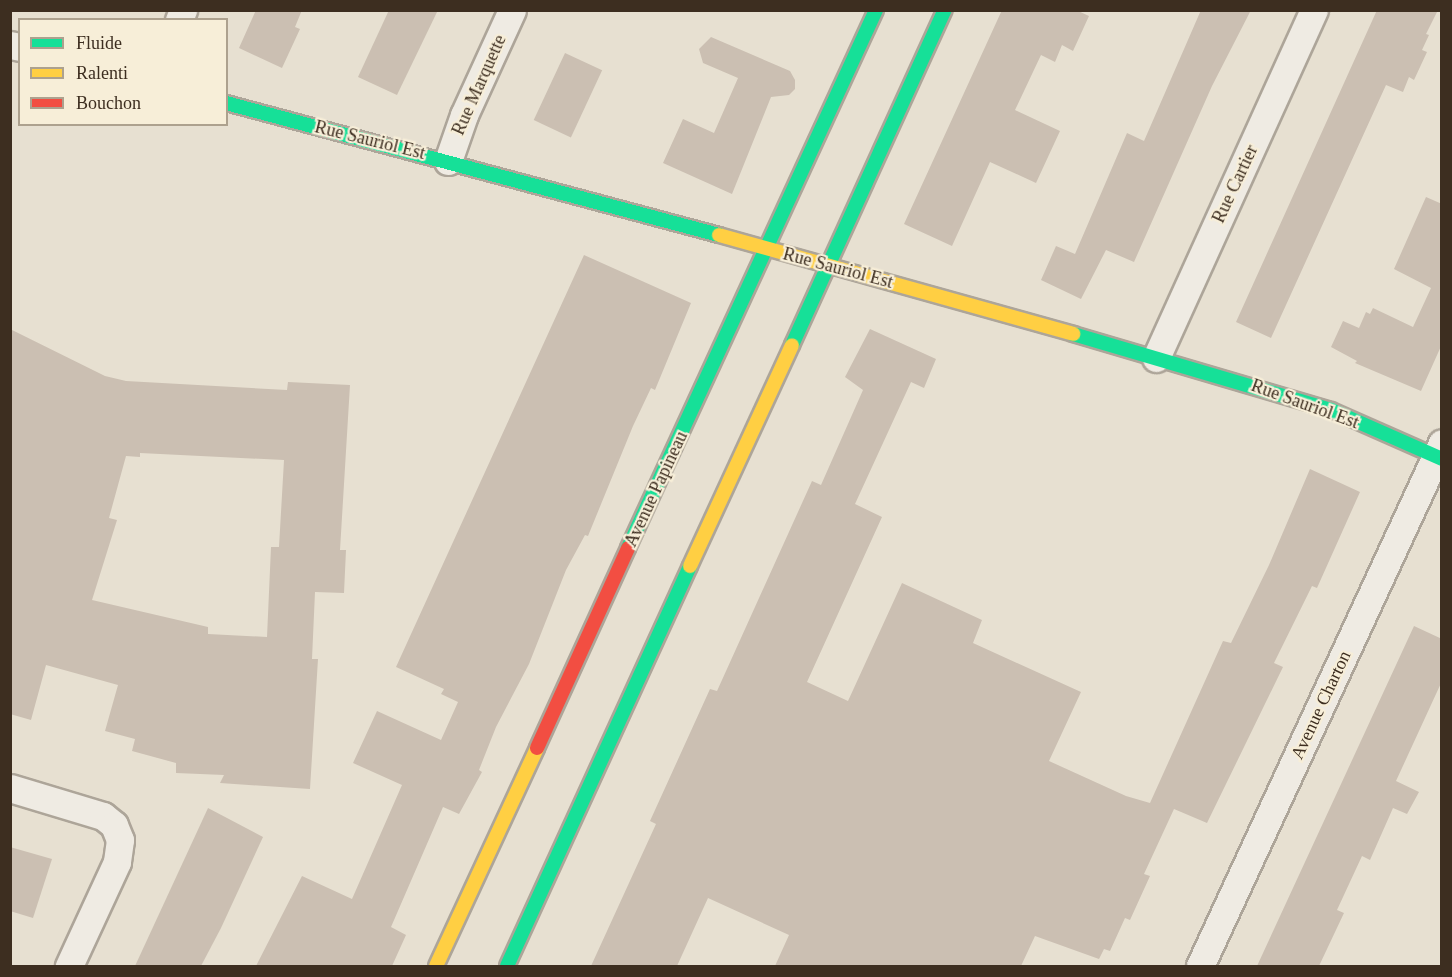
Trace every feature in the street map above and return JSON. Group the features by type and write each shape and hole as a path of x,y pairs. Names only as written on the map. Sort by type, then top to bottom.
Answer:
{"main road":[{"name":"Avenue Papineau","path":"436,966 876,10"},
{"path":"507,966 945,10"},
{"name":"Rue Sauriol Est","path":"228,105 448,161 1266,388 1330,410 1439,453"}],"street":[{"name":"Rue Marquette","path":"448,161 464,115 512,10"},
{"name":"Rue Cartier","path":"1156,358 1314,10"},
{"name":"Avenue Charton","path":"1200,966 1439,453"},
{"path":"10,788 103,816 114,825 120,840 117,862 69,966"}],"building":[{"path":"256,10 302,10 295,27 300,29 282,68 239,48"},
{"path":"389,10 438,10 397,95 358,77"},
{"path":"1002,10 1076,10 1089,16 1073,51 1062,45 1055,62 1041,55 1015,110 1060,131 1036,183 990,162 952,246 904,224"},
{"path":"1201,10 1251,10 1212,86 1134,262 1106,250 1081,299 1041,280 1056,246 1075,254 1127,133 1144,141"},
{"path":"1377,10 1438,10 1426,34 1429,35 1422,50 1427,52 1414,80 1409,77 1403,92 1386,85 1271,338 1236,322"},
{"path":"711,37 790,71 795,80 795,89 789,95 771,97 732,194 663,163 683,119 714,133 738,78 703,63 699,49"},
{"path":"565,53 602,70 571,137 534,120"},
{"path":"1426,197 1442,204 1442,344 1421,391 1355,363 1357,361 1331,347 1343,321 1359,328 1366,312 1370,314 1373,308 1413,327 1431,288 1394,269"},
{"path":"584,255 691,303 655,390 651,388 633,426 588,536 585,535 566,570 529,664 496,727 479,770 482,772 459,814 443,807 391,927 406,935 392,966 256,966 302,876 352,899 402,785 353,763 377,711 441,740 458,702 441,694 444,689 396,667"},
{"path":"10,329 105,376 126,381 287,390 288,382 350,385 340,550 346,550 344,593 315,592 312,659 318,659 310,789 220,783 224,775 176,773 176,763 132,751 135,739 105,731 118,685 46,665 31,720 10,714","holes":["140,453 284,460 279,547 271,547 267,637 208,634 208,627 92,600 117,520 109,518 126,456 140,457"]},
{"path":"870,329 936,359 924,388 911,382 855,504 882,517 807,682 848,701 902,583 982,620 973,643 1081,692 1049,761 1126,796 1150,803 1223,641 1231,643 1269,565 1310,469 1360,492 1317,588 1312,586 1274,663 1283,667 1207,823 1174,809 1144,874 1150,876 1130,920 1125,918 1110,951 1104,949 1099,959 1035,936 1021,966 775,966 789,935 708,898 677,966 591,966 656,824 650,821 710,689 717,691 812,481 821,485 863,390 845,377"},
{"path":"1414,626 1442,639 1442,681 1396,781 1419,792 1407,814 1393,808 1370,860 1362,856 1337,910 1344,913 1319,966 1257,966"},
{"path":"208,808 263,837 221,928 201,966 135,966"},
{"path":"10,847 52,859 33,918 10,911"}],"traffic: fast":[{"path":"628,548 876,10"},
{"path":"792,345 945,10"},
{"path":"228,104 719,235"},
{"path":"1073,334 1331,410 1442,459"},
{"path":"507,966 690,566"}],"traffic: slow":[{"path":"719,235 1073,334"},
{"path":"690,566 792,345"},
{"path":"436,966 537,748"}],"traffic: jam":[{"path":"537,748 628,548"}]}
